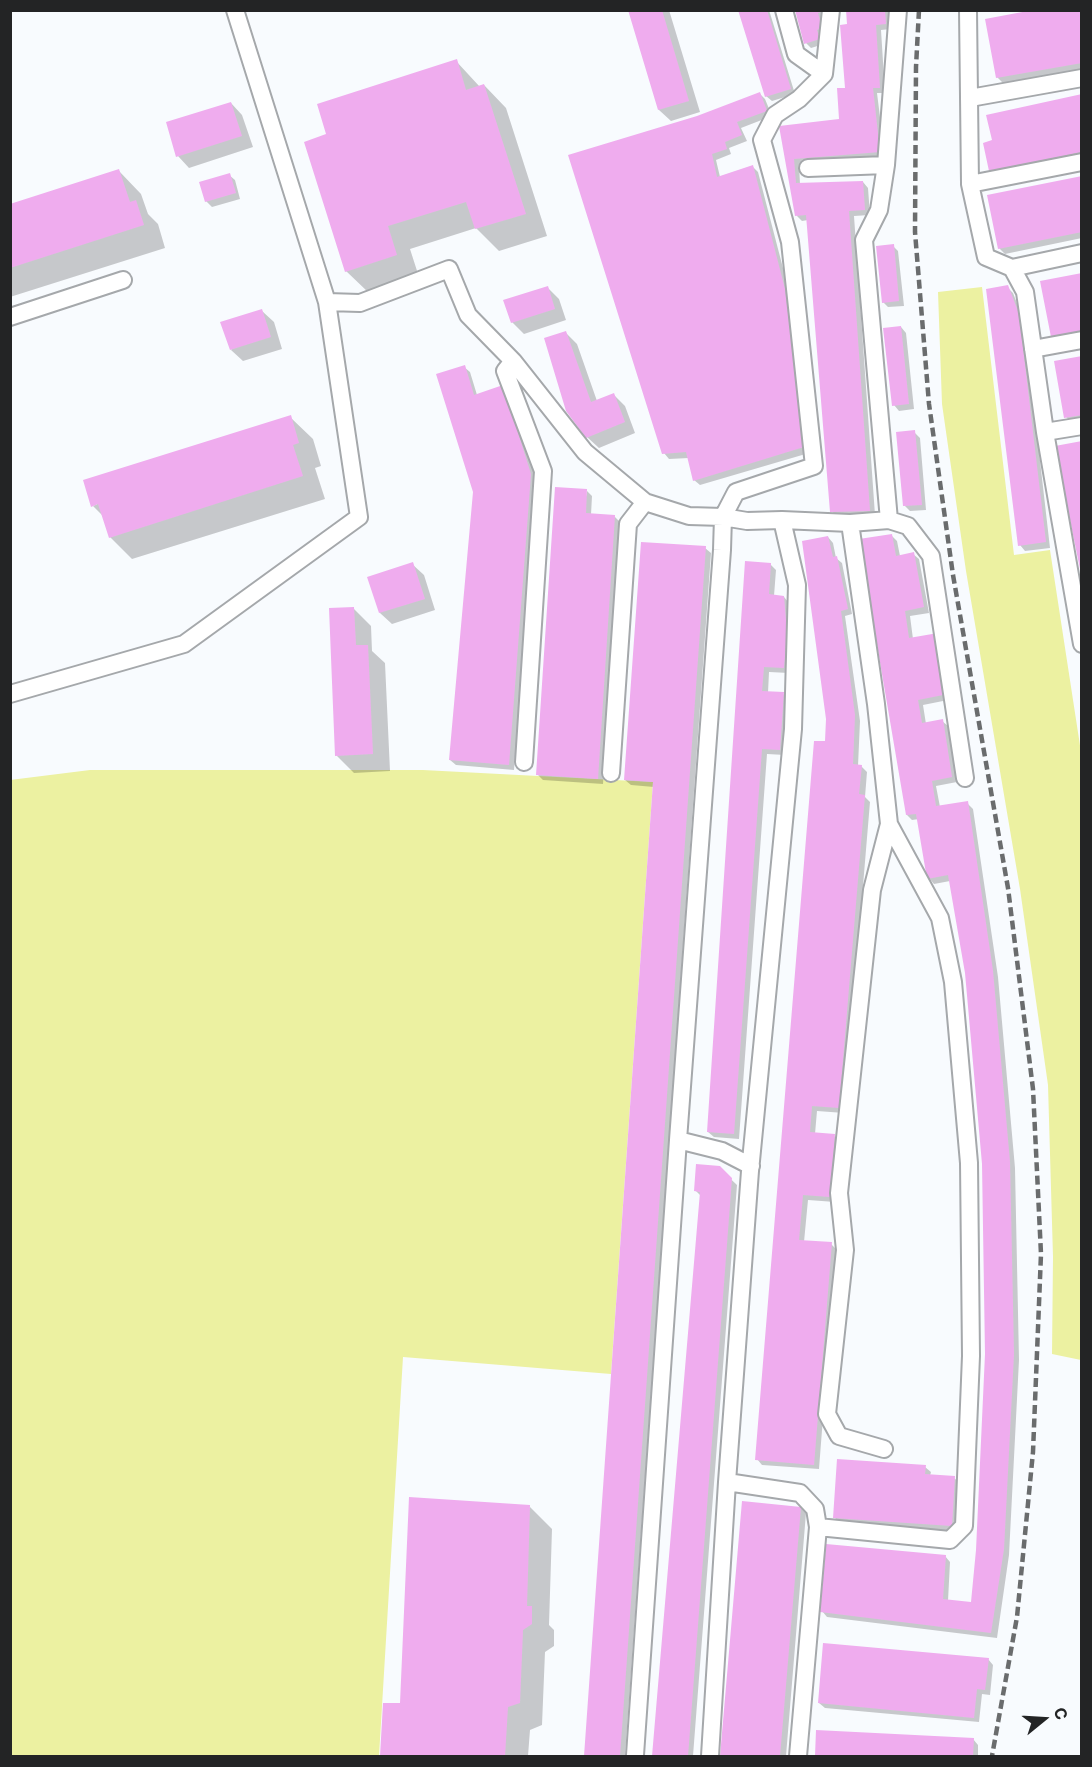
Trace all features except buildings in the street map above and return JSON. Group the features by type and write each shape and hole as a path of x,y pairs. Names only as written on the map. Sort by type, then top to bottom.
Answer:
{"lane":[{"path":"10,694 184,644 359,517 327,302 235,10"},
{"path":"784,10 796,54 824,74"},
{"path":"635,1755 723,517 736,492 814,466 790,242 762,140 775,115 799,99 824,74 831,10"},
{"path":"889,520 864,240 879,210 886,165 898,10"},
{"path":"968,10 970,184 986,256 1012,268 1025,292 1045,432 1082,644"},
{"path":"970,98 1082,78"},
{"path":"970,184 1082,162"},
{"path":"807,168 886,165"},
{"path":"1012,268 1082,253"},
{"path":"327,302 360,303 449,269 468,315 513,361 585,452 645,502 689,516 723,517 747,521 850,523 889,520 908,526 932,556 965,778"},
{"path":"10,317 123,280"},
{"path":"1033,349 1082,340"},
{"path":"513,361 505,371 543,471 524,762"},
{"path":"1045,432 1082,426"},
{"path":"611,773 628,524 645,502"},
{"path":"710,1756 727,1482 751,1166 793,729 797,585 782,520"},
{"path":"850,523 876,704 889,824 872,890 839,1193 845,1250 827,1414 839,1436 884,1449"},
{"path":"818,1527 950,1540 964,1526 971,1356 969,1163 953,982 940,918 889,824"},
{"path":"678,1140 722,1151 751,1166"},
{"path":"727,1482 800,1492 815,1509 818,1527 798,1756"}],"green space":[{"path":"982,287 1014,555 1050,550 1081,752 1081,1360 1052,1354 1053,1257 1048,1085 1020,889 966,571 942,404 938,292"},
{"path":"90,770 423,770 653,782 611,1374 403,1357 379,1756 11,1756 10,780"}],"railway":[{"path":"919,10 916,67 915,232 929,404 953,575 1008,888 1033,1089 1041,1254 1033,1452 1017,1617 992,1756"}]}
